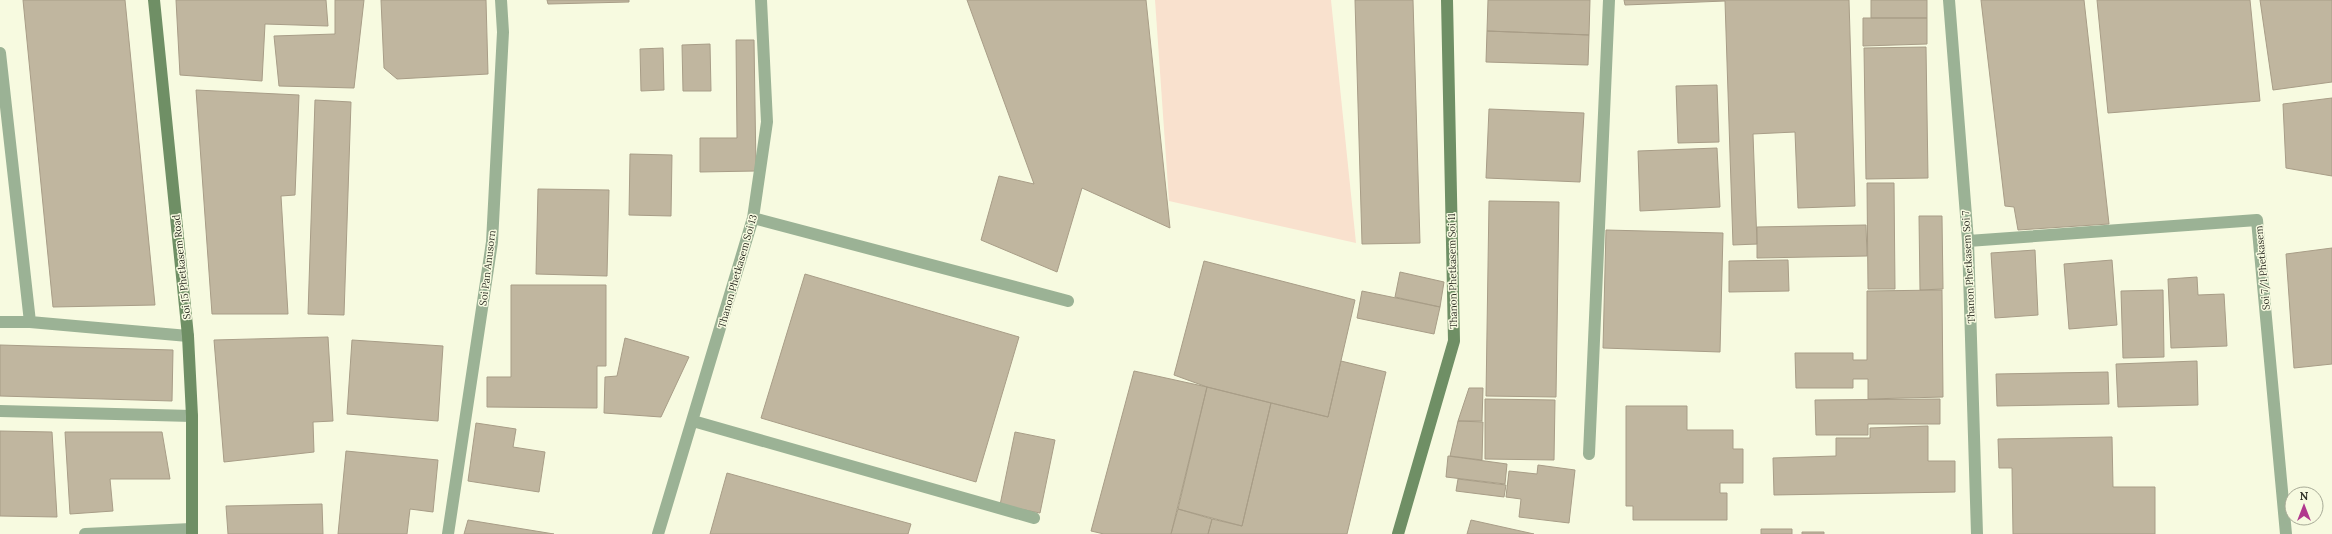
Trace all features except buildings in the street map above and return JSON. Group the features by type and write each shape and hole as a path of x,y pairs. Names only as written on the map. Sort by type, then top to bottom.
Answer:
{"street":[{"name":"Soi 15 Phetkasem Road","path":"154,0 188,336 192,416 192,532"},
{"name":"Soi Pan Anusorn","path":"448,534 492,242 503,32 501,0"},
{"name":"Thanon Phetkasem Soi 13","path":"658,534 753,218 767,122 762,0"},
{"name":"Thanon Phetkasem Soi 11","path":"1398,534 1454,341 1447,0"},
{"path":"1589,454 1609,0"},
{"name":"Thanon Phetkasem Soi 7","path":"1949,0 1968,241 1977,534"},
{"path":"0,53 30,322"},
{"path":"753,218 1068,301"},
{"name":"Soi 7/1 Phetkasem","path":"1968,241 2257,220 2286,534"},
{"path":"0,322 30,322 188,336"},
{"path":"0,411 192,416"},
{"path":"693,421 1034,518"},
{"path":"85,534 192,532"}],"shaded area":[{"path":"1155,0 1331,0 1356,243 1169,201"}]}
